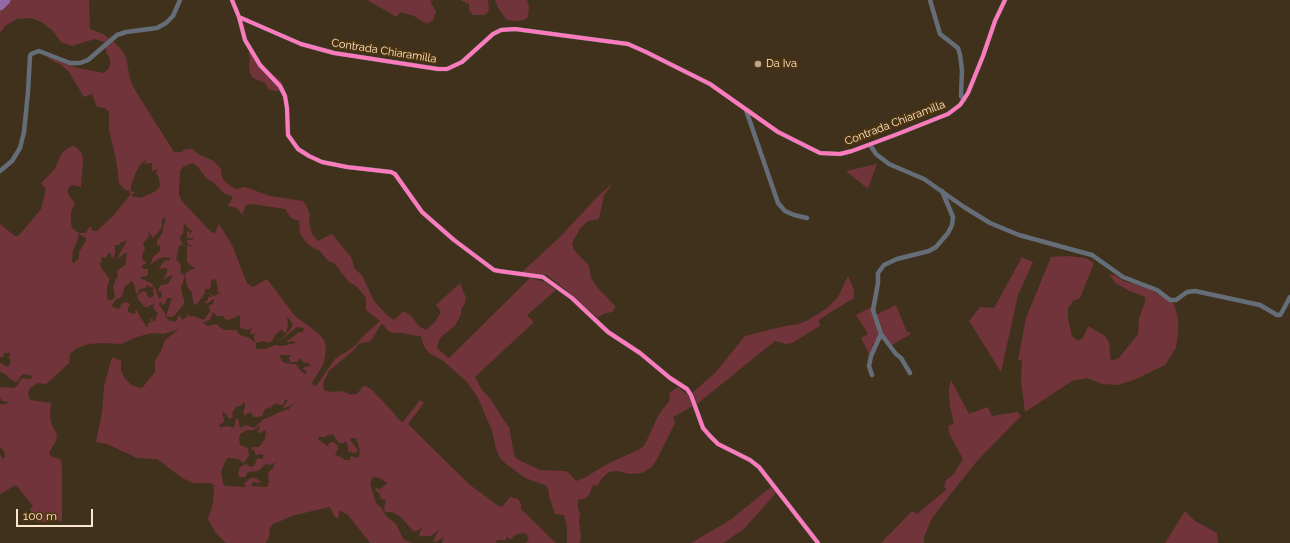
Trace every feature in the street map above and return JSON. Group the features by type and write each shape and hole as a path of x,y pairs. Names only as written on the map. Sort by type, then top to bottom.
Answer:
{"street":[{"path":"0,171 12,161 20,148 24,132 31,54 39,51 70,63 80,63 88,60 117,35 126,32 157,28 166,23 173,16 180,0"},
{"path":"232,0 239,17 245,40 260,65 280,86 285,96 288,108 288,135 298,149 322,162 347,167 391,172 395,174 422,212 454,240 494,270 543,277 572,298 608,332 640,353 670,378 687,389 691,395 703,428 718,444 750,460 759,467 818,543"},
{"path":"930,0 940,34 958,48 962,70 961,96 964,100"},
{"name":"Contrada Chiaramilla","path":"239,17 301,44 320,50 438,69 447,69 462,62 493,34 501,30 515,29 628,44 710,84 778,132 820,153 840,154 870,145 948,114 960,105 968,93 995,21 1005,0"},
{"path":"746,110 778,203 785,211 807,218"},
{"name":"Contrada Chiaramilla","path":"870,145 876,154 889,164 915,174 990,223 1019,235 1092,255 1123,277 1157,290 1170,300 1176,300 1187,292 1195,291 1260,305 1277,315 1280,315 1290,297"},
{"path":"910,372 901,358 896,354 881,334 873,310 878,273 884,265 897,259 929,251 936,247 948,233 952,225 953,217 942,191"},
{"path":"872,375 869,366 871,356 881,334"}],"shaded area":[{"path":"0,0 89,0 90,29 103,34 121,49 126,57 130,79 135,90 174,152 192,149 198,154 214,161 221,169 223,179 230,186 236,189 245,187 270,196 303,201 310,216 309,222 312,234 318,241 332,234 351,257 355,269 362,275 374,301 387,315 394,320 404,311 411,316 420,327 426,330 435,322 441,312 436,305 460,283 466,298 461,310 461,315 454,327 442,336 437,348 449,358 530,278 545,282 556,290 527,315 534,322 475,377 482,390 490,398 509,427 514,454 516,458 521,461 540,470 568,472 576,481 644,446 659,414 670,400 669,393 678,387 688,395 693,406 673,417 675,423 652,467 642,473 630,474 617,471 609,472 603,477 597,486 593,485 589,495 586,498 578,500 578,509 580,513 580,543 567,543 567,527 564,515 555,514 548,488 545,485 525,478 500,458 496,449 492,431 481,405 477,396 466,381 442,360 429,353 425,348 421,336 392,333 381,324 371,341 358,344 355,349 329,371 324,381 324,390 331,392 342,391 351,395 357,394 363,386 366,386 372,390 399,420 403,422 420,400 424,403 408,424 470,485 500,507 503,506 510,497 518,499 521,504 521,509 556,543 526,543 529,539 524,533 515,535 511,539 507,536 506,540 497,540 496,543 442,543 444,537 436,542 433,541 439,529 431,536 420,537 419,535 422,528 414,532 401,517 392,512 385,512 384,507 386,500 381,499 380,494 375,490 376,488 380,489 388,483 376,477 372,478 370,484 376,503 381,507 386,516 396,524 404,540 413,543 370,543 348,515 340,510 338,519 334,516 330,507 295,515 273,524 270,528 269,537 266,543 226,543 215,532 208,519 213,503 214,486 211,483 193,483 182,478 157,459 137,458 107,444 96,442 102,413 104,386 112,357 121,361 121,371 125,379 133,386 142,388 155,372 155,361 165,340 179,329 164,334 152,333 137,337 121,344 89,344 77,348 70,354 69,363 46,384 38,383 30,388 28,394 30,400 51,403 51,423 57,434 56,441 49,453 51,456 61,460 62,466 62,521 37,522 30,509 33,506 16,485 0,494 0,455 4,459 5,456 4,451 0,447 0,404 6,404 9,402 2,401 0,397 0,387 13,388 17,386 22,378 31,379 32,377 30,375 23,374 18,381 15,382 0,372 0,363 8,367 11,362 9,358 10,353 4,353 4,356 1,358 0,357 0,224 15,236 20,234 41,209 46,189 41,183 54,170 62,153 74,146 82,154 83,160 81,187 73,185 70,186 67,191 75,203 71,212 72,228 79,233 86,233 90,226 93,231 97,231 113,216 131,194 129,192 130,189 125,190 119,183 116,159 109,130 109,112 105,108 97,107 92,94 84,97 69,72 48,57 78,68 104,73 109,68 110,64 110,59 106,52 106,43 95,39 72,46 61,42 53,31 43,23 32,18 17,19 5,26 0,33","holes":["148,158 144,164 152,163 152,171 158,169 156,172 160,186 156,191 141,198 131,196 135,192 131,192 131,186 140,165","192,163 197,166 207,179 214,183 224,193 233,197 228,206 237,208 242,215 246,205 252,204 285,209 291,218 299,221 300,234 305,241 310,246 320,251 328,261 334,263 349,282 356,286 366,298 366,310 380,321 361,338 355,346 335,359 316,386 312,383 324,363 326,348 324,340 318,333 295,316 267,279 253,287 247,283 232,245 219,224 215,233 211,232 182,201 179,195 180,171 183,167","166,217 162,233 157,241 157,245 160,245 160,251 153,257 150,265 160,258 170,258 169,261 165,260 158,270 155,275 159,269 167,268 167,272 162,282 165,278 173,275 168,284 161,285 159,288 158,291 162,292 161,298 159,298 154,286 154,296 149,298 146,292 143,291 137,295 138,299 145,307 148,307 154,303 153,308 158,313 155,321 150,319 151,323 148,323 148,327 136,309 135,314 128,312 130,305 129,303 125,302 121,304 120,308 118,309 112,305 116,299 122,296 125,286 132,281 136,293 138,293 140,289 146,288 147,284 149,287 152,287 153,284 140,278 148,275 148,269 144,269 141,266 147,263 142,259 145,249 143,243 149,237 148,231 153,238 162,227 162,220","184,223 192,231 190,234 189,231 187,232 187,238 194,238 192,240 187,240 188,244 192,246 187,245 187,262 193,267 196,267 185,273 187,286 192,293 194,305 197,304 205,293 205,289 209,289 213,279 216,280 218,289 217,292 221,292 214,296 208,292 212,297 208,297 208,300 205,302 206,304 214,299 213,304 209,306 209,309 211,310 204,320 194,316 190,317 189,314 183,320 179,315 176,322 170,321 165,316 165,313 159,305 160,301 162,305 165,304 167,298 172,298 166,316 170,317 174,316 184,304 181,287 185,277 180,273 181,265 176,259 179,246 183,244 180,239 181,235 183,234","79,234 86,238 86,241 79,252 79,258 74,263 72,262 73,250","128,238 117,259 127,252 126,262 117,273 118,277 113,287 115,297 112,300 109,300 107,299 109,278 99,262 102,263 101,258 106,258 108,253 111,254 112,259 115,254 115,245 119,245","213,312 217,316 223,316 225,319 229,320 240,315 240,328 248,330 252,328 250,334 256,334 253,337 255,342 240,335 236,330 224,330 218,326 218,324 207,326 203,322 210,320","287,317 292,322 292,327 281,340 297,327 304,328 303,332 299,332 286,342 293,341 296,343 281,346 275,345 265,349 256,349 256,343 264,341 269,343 282,329 284,333 286,332 288,325","279,355 292,355 289,357 290,362 297,362 300,358 304,363 309,363 311,366 304,367 303,369 307,371 305,374 296,364 285,363","285,400 288,400 283,407 285,408 296,401 289,409 264,419 254,428 246,425 240,428 238,418 236,419 234,428 228,426 220,427 219,425 224,422 222,412 225,413 229,419 233,417 232,413 237,406 240,406 244,402 245,408 243,411 245,416 250,412 254,417 262,416 265,409 272,407 274,404 283,405","260,425 257,432 262,433 263,430 266,431 265,439 259,447 253,447 251,450 254,450 256,455 263,454 263,459 257,459 254,466 251,467 246,464 240,467 238,474 239,477 245,477 248,472 258,471 266,464 270,465 277,462 273,466 273,469 269,471 269,482 267,487 251,486 253,482 262,483 256,478 250,478 244,484 246,487 225,486 223,483 221,471 226,460 228,458 238,459 244,463 249,455 248,448 240,445 240,434 247,430 254,430","332,433 339,443 344,443 345,441 347,443 349,453 351,451 355,453 358,450 350,440 351,438 356,438 360,450 359,456 357,458 351,456 350,460 345,460 335,455 338,449 337,445 333,442 328,445 329,447 318,439 318,437 326,437"]},
{"path":"367,0 434,0 430,1 436,12 433,20 427,24 414,16 400,12 397,17"},
{"path":"460,0 488,0 489,10 485,15 473,15 469,10 469,4"},
{"path":"495,0 527,0 529,7 528,17 524,20 507,20 498,8"},
{"path":"251,52 253,55 257,56 263,66 281,81 286,92 269,90 265,83 253,78 250,73 250,57 248,53"},
{"path":"877,164 868,189 846,171"},
{"path":"613,183 604,195 599,219 589,221 581,227 572,243 574,250 589,266 591,278 598,288 616,307 612,312 603,314 598,318 547,275 522,272 560,237 597,197"},
{"path":"1068,256 1086,258 1094,263 1080,298 1073,301 1068,308 1068,319 1072,336 1078,341 1083,338 1088,326 1105,336 1109,342 1111,361 1119,358 1138,334 1139,318 1145,302 1145,297 1115,283 1109,274 1114,275 1124,281 1150,289 1174,304 1178,319 1176,348 1165,365 1134,380 1118,385 1102,384 1087,378 1072,381 1025,412 1021,382 1022,360 1018,360 1026,318 1051,257"},
{"path":"1022,257 1033,262 1018,295 1001,372 969,321 980,307 994,308"},
{"path":"848,276 854,290 854,298 819,320 820,326 792,343 786,344 775,341 697,404 693,392 715,373 745,336 799,324 808,320 827,308 838,297"},
{"path":"896,305 907,332 911,334 892,345 886,338 872,344 874,348 870,356 861,338 868,334 856,315 871,307 874,316"},
{"path":"951,380 969,414 988,407 992,416 1018,412 1021,416 977,461 939,509 931,520 924,537 924,543 881,543 912,511 917,514 947,489 944,487 946,480 953,475 963,459 950,435 948,427 954,423 950,407 949,389"},
{"path":"771,487 776,493 744,529 723,543 691,543 730,520"},
{"path":"1185,511 1195,521 1217,533 1218,543 1165,543"}],"waterway":[{"path":"0,6 6,0"}],"cycle path":[{"path":"232,0 239,17 245,40 260,65 280,86 285,96 288,135 298,149 322,162 347,167 391,172 395,174 422,212 454,240 494,270 543,277 572,298 608,332 640,353 670,378 687,389 691,395 703,428 718,444 750,460 759,467 818,543"},
{"path":"239,17 301,44 334,53 438,69 447,69 462,62 493,34 501,30 515,29 628,44 710,84 778,132 820,153 840,154 852,151 948,114 960,105 968,93 995,21 1005,0"}],"place":[{"name":"Da Iva","path":"758,64"}]}
